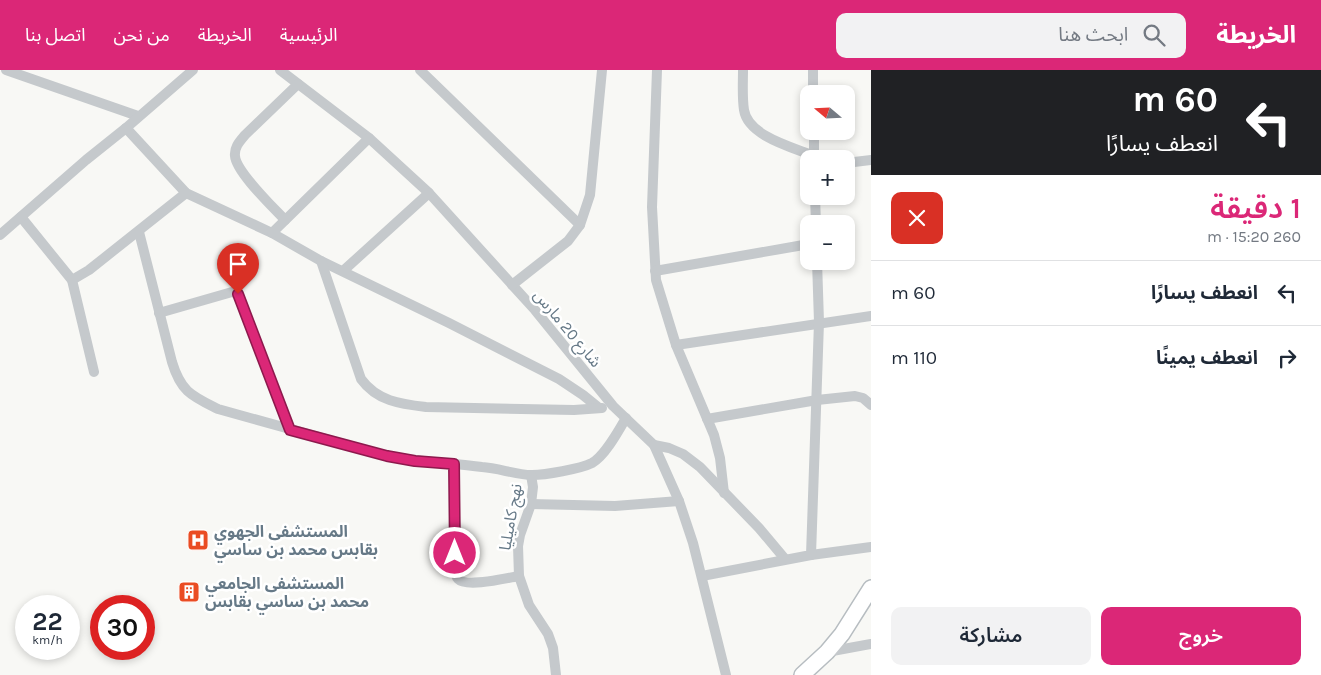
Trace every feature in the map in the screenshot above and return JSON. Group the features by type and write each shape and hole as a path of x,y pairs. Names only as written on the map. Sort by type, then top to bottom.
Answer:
{"street":[{"path":"6,70 138,116"},
{"path":"0,235 193,70"},
{"name":"شارع 20 مارس","path":"280,70 292,73 298,84 369,138 429,193 568,348 614,406 654,446 679,501 694,543 726,675"},
{"path":"420,70 580,225"},
{"path":"512,285 568,241 580,225 590,195 602,70"},
{"path":"657,70 652,207 656,280 676,346 707,419 720,458 724,493"},
{"path":"743,70 744,110 747,120 762,134 800,151"},
{"path":"813,70 813,85"},
{"path":"284,220 245,175 234,157 238,144 245,135 298,84"},
{"path":"126,128 186,193 272,233 321,261 558,380 583,395 599,408"},
{"path":"272,233 369,138"},
{"path":"855,162 871,160"},
{"path":"72,280 89,270 139,232 186,193"},
{"path":"343,271 429,193"},
{"path":"21,217 72,280 94,372"},
{"path":"139,232 175,371 183,388 198,399 218,409 387,456 415,461 485,467 531,475 590,464 596,460 611,441 626,418"},
{"path":"655,271 800,246"},
{"path":"321,261 361,379 369,390 403,404 426,407 547,410 614,406"},
{"path":"811,555 819,322 817,270"},
{"path":"159,313 232,292 238,294 290,430"},
{"path":"676,346 819,322 871,316"},
{"path":"707,419 817,400 855,396 863,398 871,405"},
{"path":"654,446 669,448 684,454 700,467 759,528 785,559"},
{"path":"454,464 455,571 457,578 466,582 472,582 519,576"},
{"name":"نهج كاميليا","path":"531,475 533,487 531,504 519,540 519,576 529,605 548,634 553,648 556,675"},
{"path":"531,504 615,506 679,501"},
{"path":"702,576 785,559 871,548"},
{"path":"802,675 827,652 842,634 871,588"},
{"path":"827,652 871,644"}],"place":[{"name":"المستشفى الجهوي بقابس محمد بن ساسي","path":"198,540"},
{"name":"المستشفى الجامعي محمد بن ساسي بقابس","path":"189,592"}],"route":[{"path":"238,294 290,430 387,456 415,461 454,464 455,553"}]}
